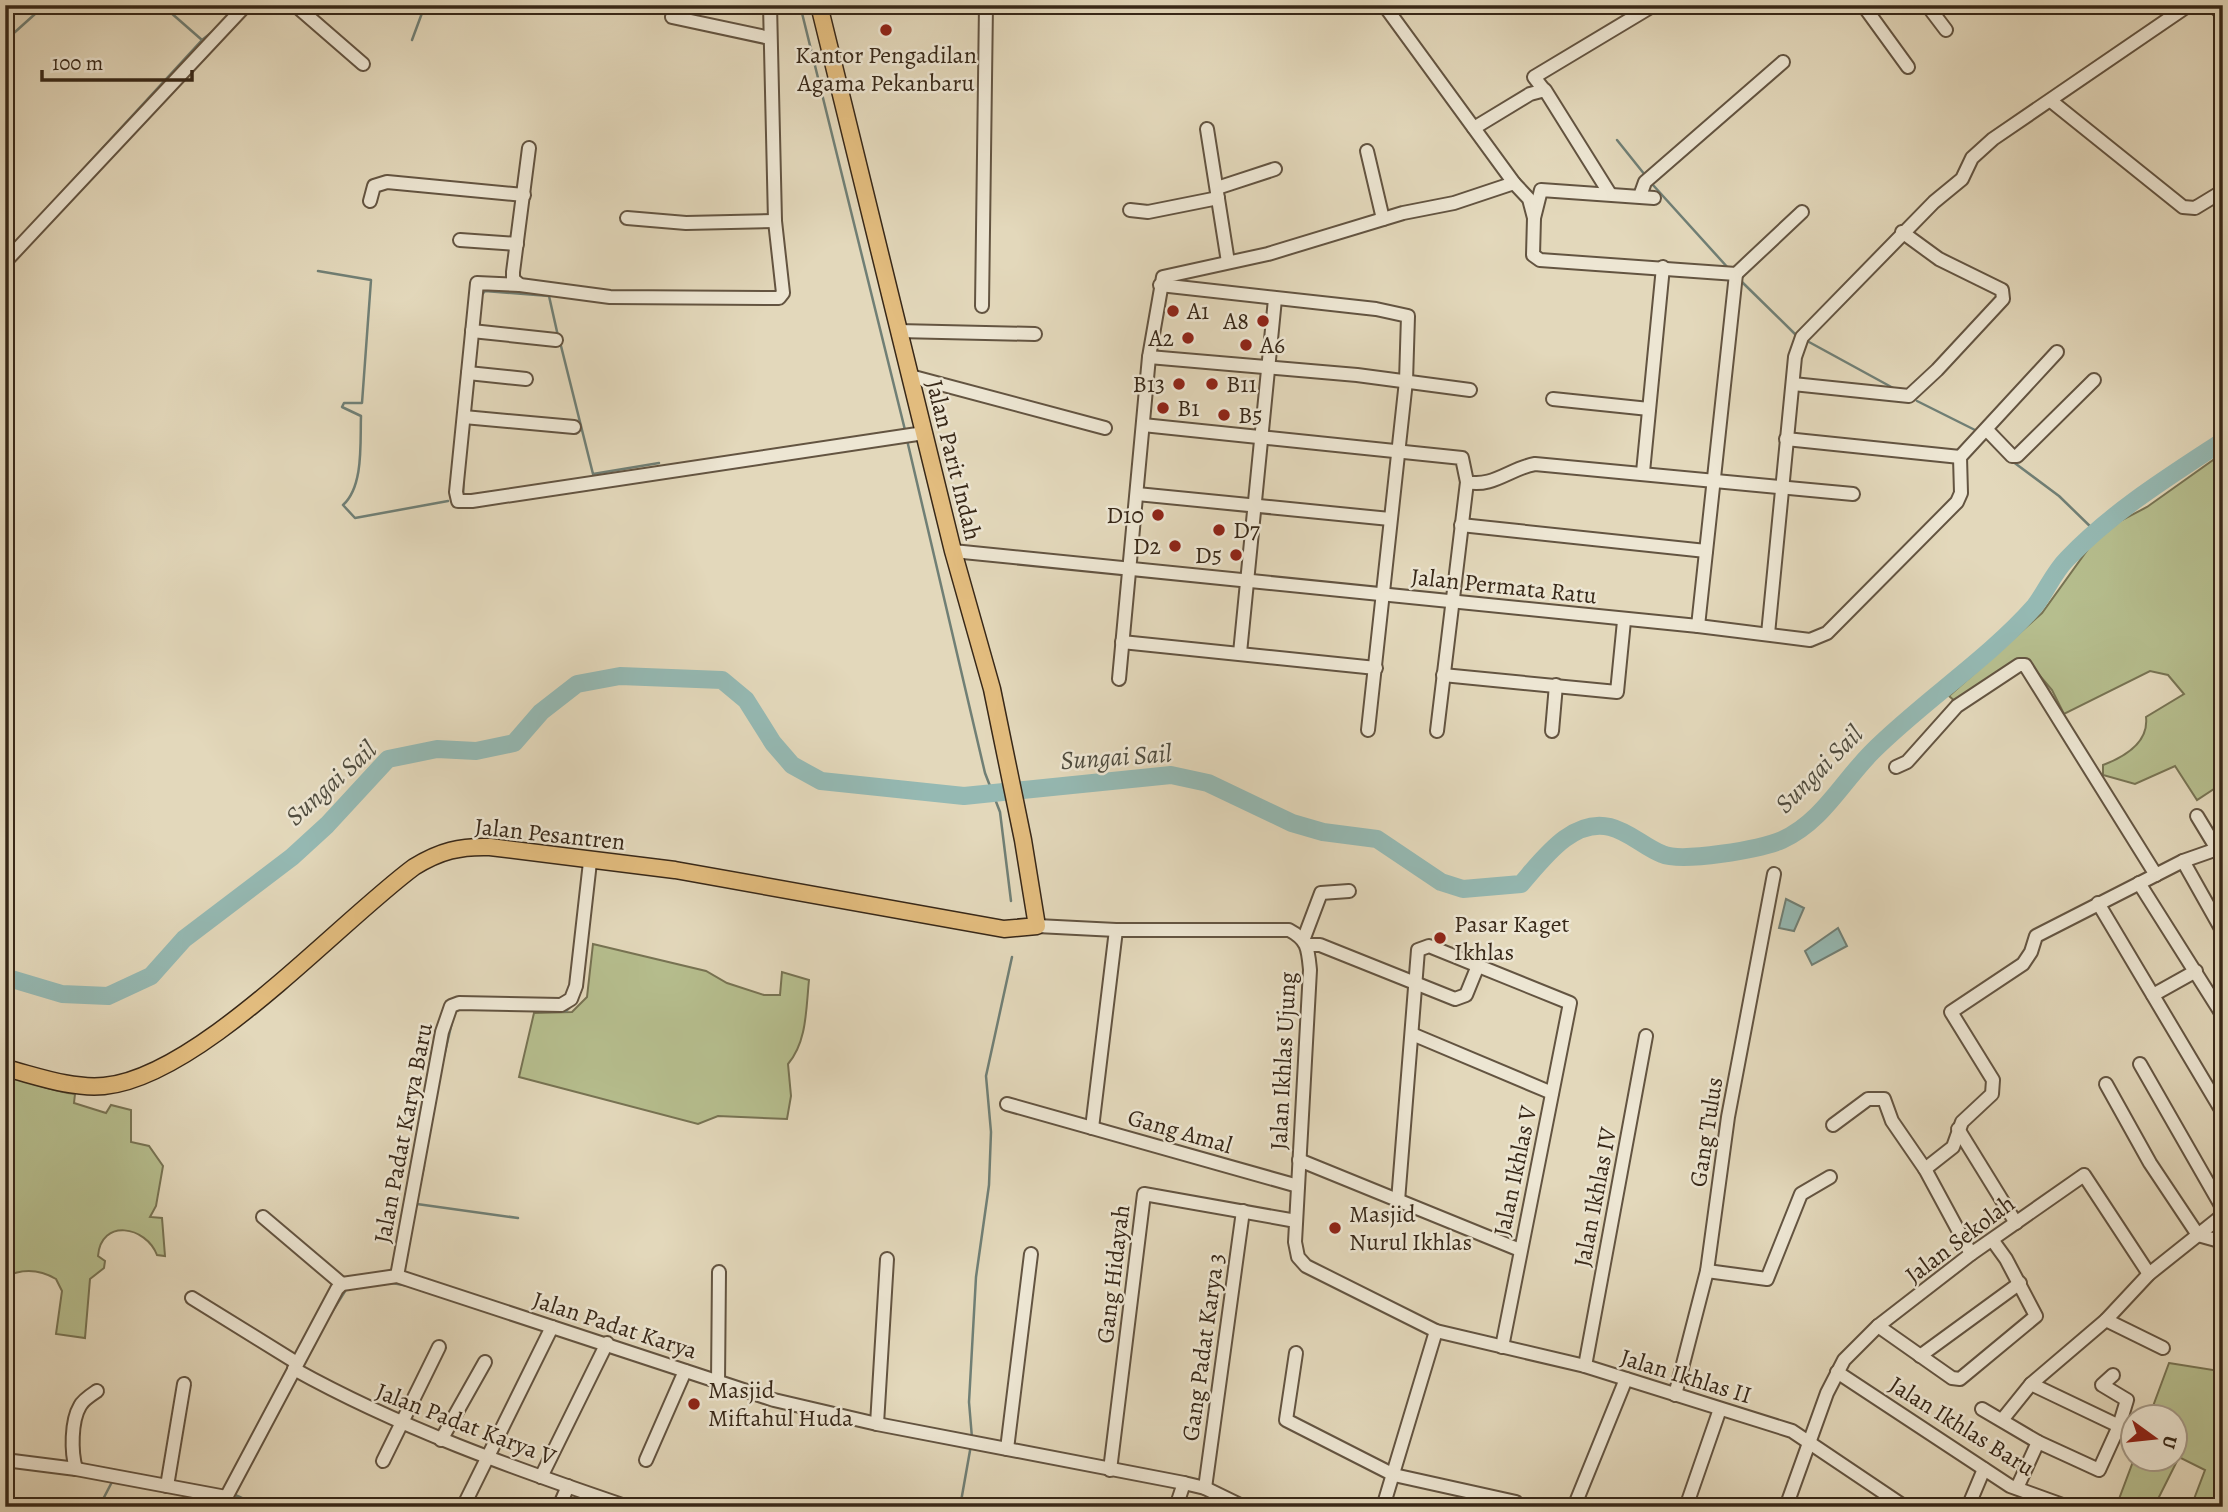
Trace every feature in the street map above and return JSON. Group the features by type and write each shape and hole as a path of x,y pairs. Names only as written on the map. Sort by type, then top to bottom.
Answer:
{"main road":[{"name":"Jalan Parit Indah","path":"819,5 910,376 919,434 992,689 1024,840 1037,926"},
{"name":"Jalan Pesantren","path":"5,1068 66,1083 103,1086 128,1081 169,1062 222,1028 398,878 437,853 461,846 490,847 720,877 1004,929 1037,926"}],"street":[{"path":"5,262 246,5"},
{"path":"295,5 363,64"},
{"path":"770,5 775,220 783,293 777,299 610,297 520,285 477,283 456,496 463,502 919,434"},
{"path":"982,306 986,5"},
{"path":"1384,5 1514,183 1529,199 1534,218"},
{"path":"1610,194 1534,78 1654,5"},
{"path":"1863,5 1908,67"},
{"path":"1927,5 1946,30"},
{"path":"1768,634 1794,357 1802,337 1902,233 1962,179 1972,158 1993,139 2189,5"},
{"path":"2212,5 2223,14"},
{"path":"672,17 770,38"},
{"path":"1640,197 1645,182 1783,62"},
{"path":"1474,128 1530,94 1544,90"},
{"path":"2051,101 2183,207 2195,208 2223,191"},
{"path":"1208,129 1228,262"},
{"path":"520,285 513,279 529,148"},
{"path":"1367,151 1383,219"},
{"path":"1130,210 1148,212 1217,193 1275,169"},
{"path":"370,201 374,186 387,182 524,195"},
{"path":"1119,679 1149,357 1163,277 1268,254 1383,219 1454,203 1514,183"},
{"path":"1654,198 1541,190 1534,218 1532,252 1536,259 1736,274"},
{"path":"1698,626 1736,274 1802,212"},
{"path":"627,218 686,223 775,220"},
{"path":"1793,384 1909,396 2003,299 2002,290 1939,259 1902,233"},
{"path":"460,240 517,244"},
{"path":"1643,472 1663,267"},
{"path":"1160,285 1408,314 1406,381 1368,730"},
{"path":"1240,653 1275,299"},
{"path":"472,331 556,340"},
{"path":"898,331 1035,334"},
{"path":"1786,439 1960,457 2057,352"},
{"path":"1149,357 1406,381 1470,390"},
{"path":"468,373 526,379"},
{"path":"910,376 1105,428"},
{"path":"1987,430 2012,456 2017,456 2094,380"},
{"path":"1552,399 1649,409"},
{"path":"464,417 574,427"},
{"path":"1143,425 1462,458 1467,482 1437,731"},
{"name":"Jalan Permata Ratu","path":"953,551 1451,600 1811,640 1827,633 1957,502 1961,493 1960,457"},
{"path":"1467,482 1484,484 1521,466 1535,464 1643,472 1853,494"},
{"path":"1137,494 1390,519"},
{"path":"1461,525 1706,551"},
{"path":"1443,675 1617,692 1624,621"},
{"path":"1122,642 1376,668"},
{"path":"1896,767 1907,762 1957,706 2019,664 2025,665 2156,874"},
{"path":"1552,731 1556,685"},
{"path":"1925,1169 1954,1147 1958,1129 1989,1097 1994,1086 1951,1012 2022,964 2031,952 2036,936 2183,861 2221,848 2197,816"},
{"path":"2183,861 2223,932"},
{"name":"Jalan Padat Karya Baru","path":"397,1276 413,1202 442,1032 451,1006 458,1003 561,1005 571,999 576,986 590,862"},
{"name":"Gang Tulus","path":"1675,1395 1706,1271 1728,1117 1774,874"},
{"path":"2139,883 2223,1016"},
{"path":"1349,891 1321,893 1306,941 1321,945 1417,983 1460,999 1466,995 1477,968 1425,947 1418,950 1417,983 1398,1201"},
{"path":"2098,903 2218,1096 2223,1113"},
{"name":"Jalan Ikhlas Ujung","path":"1037,926 1116,930 1289,930 1306,941 1308,1054 1296,1251 1306,1266 1436,1331"},
{"name":"Gang Amal","path":"1092,1128 1116,930"},
{"name":"Jalan Ikhlas V","path":"1477,968 1570,1003 1502,1347"},
{"path":"2153,995 2196,971"},
{"path":"1412,1034 1552,1093"},
{"name":"Jalan Ikhlas IV","path":"1585,1366 1646,1036"},
{"path":"2140,1064 2223,1209"},
{"path":"2106,1084 2150,1163 2197,1235 2223,1242"},
{"path":"1833,1125 1868,1099 1879,1097 1884,1100 1892,1121 1925,1169 1971,1254"},
{"name":"Gang Amal","path":"1007,1104 1298,1186"},
{"path":"1958,1129 2016,1223"},
{"path":"1300,1160 1520,1250"},
{"name":"Jalan Sekolah","path":"1786,1507 1844,1360 1878,1326 1971,1254 2084,1175 2149,1274"},
{"path":"1706,1271 1767,1279 1801,1194 1830,1177"},
{"name":"Gang Hidayah","path":"1110,1470 1144,1194 1296,1220"},
{"name":"Gang Padat Karya 3","path":"1205,1488 1243,1211"},
{"path":"2002,1420 2031,1384 2106,1320 2149,1274 2223,1215"},
{"path":"5,1460 76,1469 167,1486 223,1502 342,1284 263,1217"},
{"path":"1878,1326 1952,1378 1961,1379 2033,1322 2035,1311 1993,1241"},
{"path":"1007,1449 1031,1254"},
{"path":"877,1424 887,1259"},
{"path":"718,1382 719,1272"},
{"name":"Jalan Padat Karya","path":"342,1284 397,1276 774,1400 877,1424 1184,1483 1205,1488 1244,1507"},
{"path":"1920,1356 2020,1283"},
{"name":"Jalan Padat Karya V","path":"192,1297 353,1402 441,1440 628,1507"},
{"path":"2106,1320 2163,1348"},
{"path":"463,1507 552,1327"},
{"path":"1383,1507 1436,1331"},
{"name":"Jalan Ikhlas II","path":"1436,1331 1585,1366 1792,1431 1905,1507"},
{"path":"541,1477 607,1343"},
{"path":"383,1461 439,1347"},
{"path":"1296,1353 1286,1420 1394,1475 1516,1503"},
{"path":"441,1440 485,1362"},
{"path":"646,1460 685,1371"},
{"name":"Jalan Ikhlas Baru","path":"1838,1372 2017,1489 2068,1507"},
{"path":"1982,1409 2038,1442 2099,1470 2119,1426 2127,1400 2102,1385 2113,1376"},
{"path":"1574,1507 1626,1380"},
{"path":"167,1486 184,1384"},
{"path":"2031,1384 2119,1426"},
{"path":"76,1469 73,1447 78,1410 81,1403 97,1391"},
{"path":"1686,1507 1720,1409"},
{"path":"2017,1489 2038,1442"},
{"path":"1968,1507 1984,1469"},
{"path":"1176,1507 1184,1483"},
{"path":"559,1507 568,1486"}],"green space":[{"path":"2223,453 2223,783 2197,800 2175,766 2135,784 2103,775 2103,765 2127,753 2139,742 2146,726 2146,717 2184,694 2168,675 2150,671 2064,714 2052,690 2030,664 1957,703 1949,696 2042,613 2091,545 2120,521 2147,507"},
{"path":"593,944 706,971 727,983 764,995 780,995 782,972 809,980 802,1035 788,1064 791,1096 787,1119 718,1116 698,1124 519,1077 534,1013 572,1012 587,997"},
{"path":"5,1076 75,1094 74,1103 106,1113 111,1105 131,1110 131,1142 149,1146 163,1166 156,1206 150,1217 162,1218 165,1256 157,1255 144,1238 134,1233 115,1231 107,1236 101,1244 98,1256 105,1261 104,1268 90,1279 85,1338 56,1334 62,1291 56,1279 31,1271 5,1277"},
{"path":"2169,1363 2219,1371 2223,1367 2223,1507 2191,1507 2205,1470 2190,1462 2190,1404 2154,1404"},
{"path":"2128,1474 2170,1474 2154,1507 2116,1507"}],"water":[{"path":"1786,899 1804,908 1794,931 1779,928"},
{"path":"1838,928 1847,946 1812,965 1805,951"}],"waterway":[{"path":"5,41 45,5"},
{"path":"51,204 202,40 162,5"},
{"path":"412,40 425,5"},
{"path":"800,5 905,430"},
{"path":"202,40 216,29"},
{"path":"1617,140 1645,175"},
{"path":"1653,185 1729,269"},
{"path":"318,271 371,280 362,403 344,403 342,407 361,416 358,475 355,487 343,505 355,518 448,501"},
{"path":"1742,282 1796,335"},
{"path":"480,297 485,291 549,296 558,336"},
{"path":"560,342 593,474 659,463"},
{"path":"1809,342 1895,389"},
{"path":"1917,401 1977,431"},
{"path":"907,440 985,773 1000,812 1011,901"},
{"name":"Sungai Sail","path":"5,977 62,994 108,996 151,976 184,939 292,857 327,825 388,759 437,749 476,751 514,743 541,712 577,684 620,676 722,680 746,700 773,743 792,765 821,781 964,796 1171,775 1208,783 1292,823 1323,832 1377,839 1441,882 1463,889 1521,884 1539,863 1571,834 1596,826 1617,829 1655,851 1672,856 1722,854 1757,847 1782,840 1809,823 1872,752 2016,626 2034,607 2062,564 2103,525 2223,441"},
{"path":"776,449 825,442"},
{"path":"2012,461 2059,496 2096,532"},
{"path":"463,496 464,468"},
{"path":"972,1438 969,1402 976,1277 989,1185 991,1132 986,1076 1012,957"},
{"path":"560,1011 566,1011 572,1005"},
{"path":"539,1011 553,1011"},
{"path":"440,1073 453,1018"},
{"path":"418,1194 424,1166"},
{"path":"417,1204 518,1218"},
{"path":"392,1283 409,1286"},
{"path":"330,1315 347,1288"},
{"path":"960,1507 971,1445"},
{"path":"99,1507 113,1480"},
{"path":"233,1494 262,1507"},
{"path":"188,1496 214,1502 212,1507"},
{"path":"288,1507 290,1500"}],"place":[{"name":"Kantor Pengadilan Agama Pekanbaru","path":"886,30"},
{"name":"A1","path":"1173,311"},
{"name":"A8","path":"1263,321"},
{"name":"A2","path":"1188,338"},
{"name":"A6","path":"1246,345"},
{"name":"B13","path":"1179,384"},
{"name":"B11","path":"1212,384"},
{"name":"B1","path":"1163,408"},
{"name":"B5","path":"1224,415"},
{"name":"D10","path":"1158,515"},
{"name":"D7","path":"1219,530"},
{"name":"D2","path":"1175,546"},
{"name":"D5","path":"1236,555"},
{"name":"Pasar Kaget Ikhlas","path":"1440,938"},
{"name":"Masjid Nurul Ikhlas","path":"1335,1228"},
{"name":"Masjid Miftahul Huda","path":"694,1404"}]}
